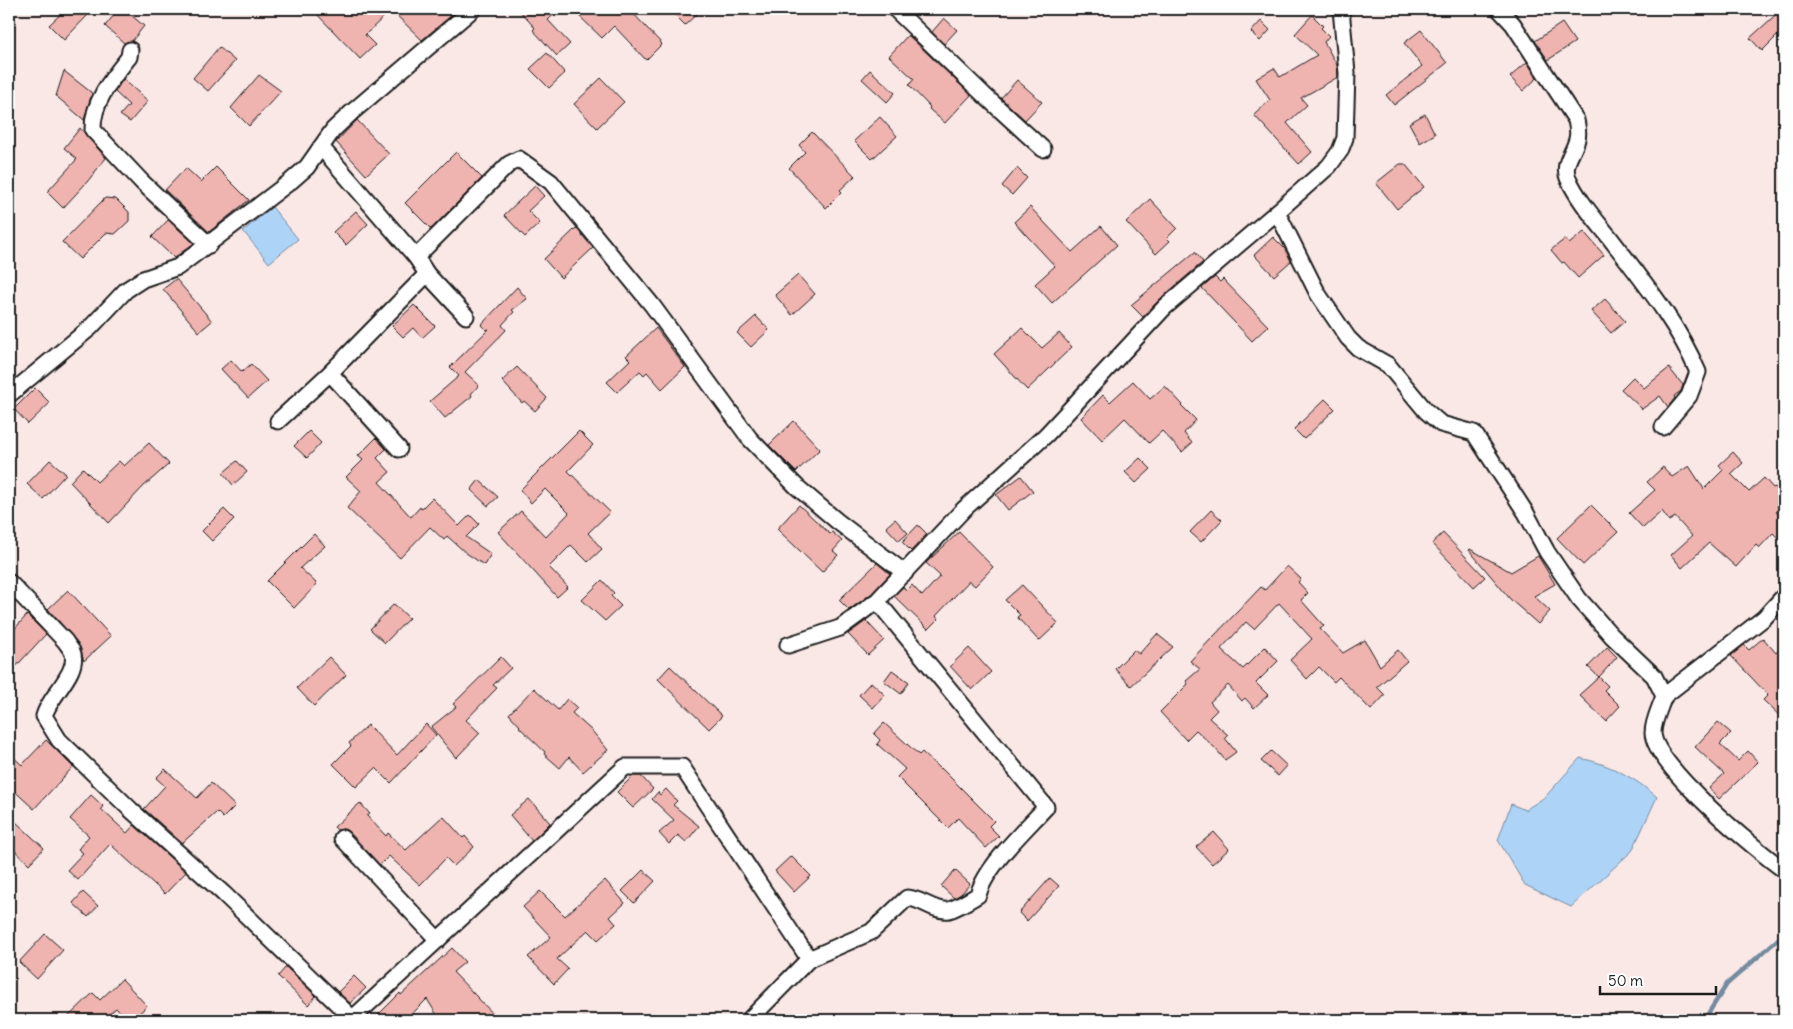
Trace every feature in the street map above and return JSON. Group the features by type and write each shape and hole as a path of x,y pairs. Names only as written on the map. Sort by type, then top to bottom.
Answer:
{"street":[{"path":"9,395 90,328 126,290 143,279 178,267 209,245 307,167 333,130 473,9"},
{"path":"895,9 1043,149"},
{"path":"788,646 840,628 877,601 964,509 1046,435 1165,307 1329,166 1340,150 1345,138 1347,73 1340,9"},
{"path":"1499,9 1513,24 1576,120 1577,138 1565,168 1568,178 1582,201 1667,313 1698,372 1689,396 1663,427"},
{"path":"130,50 129,57 103,93 95,114 93,130 142,182 209,245"},
{"path":"321,147 416,257 427,274 466,316"},
{"path":"416,257 509,164 519,159 551,182 633,282 694,361 750,439 810,498 905,573"},
{"path":"1277,212 1318,294 1348,338 1358,348 1388,365 1426,411 1441,424 1474,433 1526,513 1547,552 1579,599 1612,636 1654,676 1664,696"},
{"path":"278,421 330,373 427,274"},
{"path":"330,373 398,449"},
{"path":"9,582 65,641 72,651 74,658 71,671 46,707 44,716 59,740 131,810 224,894 353,1019 625,767 682,768 809,959"},
{"path":"1784,596 1764,618 1664,696 1656,716 1653,734 1658,750 1676,775 1758,851 1784,870"},
{"path":"749,1020 809,959 870,932 906,898 949,910 978,895 981,885 999,860 1046,807 877,601"},
{"path":"342,838 438,940"}],"water":[{"path":"272,207 298,239 269,263 243,231"},
{"path":"1580,758 1621,772 1657,797 1632,851 1571,907 1525,885 1498,840 1511,804 1525,810 1545,797"}],"building":[{"path":"66,9 80,9 87,16 64,40 49,25"},
{"path":"119,9 124,9 144,26 132,41 124,43 105,26"},
{"path":"312,9 459,9 422,40 391,10 365,35 375,45 360,59"},
{"path":"518,9 560,9 548,20 570,44 557,56 533,30 535,28"},
{"path":"572,9 629,9 662,44 646,60 614,26 602,38"},
{"path":"669,9 702,9 685,25"},
{"path":"1784,9 1784,29 1762,51 1750,38"},
{"path":"1312,15 1323,26 1321,28 1329,36 1324,42 1337,65 1338,77 1301,98 1307,105 1287,123 1312,152 1299,164 1254,115 1270,100 1256,79 1274,68 1280,77 1317,55 1295,34"},
{"path":"944,18 957,30 944,44 932,32"},
{"path":"1261,21 1270,30 1260,41 1251,32"},
{"path":"1562,23 1575,42 1548,60 1535,41"},
{"path":"1421,30 1447,63 1394,105 1386,95 1422,66 1404,43"},
{"path":"908,35 971,95 945,123 929,109 930,107 909,85 914,79 889,56"},
{"path":"219,47 235,61 208,91 193,78"},
{"path":"547,53 565,73 549,88 530,69"},
{"path":"1527,62 1537,78 1523,91 1510,77"},
{"path":"870,70 895,93 887,102 862,79"},
{"path":"64,71 92,93 84,120 56,96"},
{"path":"259,75 281,91 249,126 231,108"},
{"path":"601,78 624,102 597,128 574,104"},
{"path":"123,79 148,101 130,122 120,115 129,105 115,92"},
{"path":"1017,80 1042,102 1025,120 1001,98"},
{"path":"1425,114 1435,134 1420,143 1409,123"},
{"path":"880,117 897,136 872,159 854,141"},
{"path":"357,120 389,154 366,175 336,142"},
{"path":"80,128 106,158 63,208 47,192 77,159 64,148"},
{"path":"812,132 855,176 840,190 842,192 826,208 789,168 805,152 799,145"},
{"path":"456,152 482,178 431,229 405,203"},
{"path":"1400,164 1405,164 1424,187 1397,209 1376,183"},
{"path":"216,167 249,200 209,232 165,190 186,168 201,182"},
{"path":"1017,168 1027,178 1012,195 1002,186"},
{"path":"535,186 544,196 528,211 540,223 525,237 504,215"},
{"path":"105,198 116,199 129,212 129,221 115,234 106,233 80,259 62,242"},
{"path":"1150,199 1177,228 1167,238 1170,241 1156,254 1126,222"},
{"path":"1030,207 1072,252 1101,226 1117,245 1052,303 1035,284 1055,266 1014,222"},
{"path":"356,211 368,224 346,245 333,232"},
{"path":"168,220 194,243 174,258 152,237"},
{"path":"576,228 593,248 561,278 544,259"},
{"path":"1584,232 1604,255 1578,278 1551,250 1565,239 1569,244"},
{"path":"1273,237 1285,249 1291,261 1274,276 1254,255"},
{"path":"1195,252 1203,262 1159,300 1143,317 1131,305"},
{"path":"798,275 815,294 792,315 775,295"},
{"path":"1215,277 1220,282 1223,279 1268,326 1252,341 1202,288"},
{"path":"176,279 212,321 199,332 163,289"},
{"path":"517,287 527,299 512,310 514,312 502,325 506,330 465,372 479,385 471,394 472,396 445,418 430,401 459,376 450,367 489,329 486,330 481,325"},
{"path":"1605,299 1625,321 1611,333 1591,311"},
{"path":"414,305 435,326 422,338 413,328 403,337 392,326"},
{"path":"756,316 769,330 751,347 737,333"},
{"path":"656,328 685,367 662,389 647,372 644,375 640,371 617,392 607,382 630,360 626,356"},
{"path":"1022,328 1042,348 1059,333 1072,347 1027,390 994,354"},
{"path":"231,360 242,372 251,364 267,381 248,398 221,369"},
{"path":"517,367 547,398 535,411 524,401 522,403 502,381"},
{"path":"1669,368 1683,385 1681,391 1674,396 1675,398 1668,407 1660,396 1642,409 1621,389 1633,377 1644,388"},
{"path":"1133,381 1150,399 1165,386 1196,420 1184,433 1192,443 1182,452 1162,431 1149,443 1125,418 1102,440 1081,418 1103,395 1110,402"},
{"path":"35,388 50,403 28,424 14,409"},
{"path":"1325,399 1335,409 1304,439 1294,429"},
{"path":"794,421 820,449 796,472 769,445"},
{"path":"309,431 321,443 307,458 294,446"},
{"path":"579,431 593,445 568,471 610,512 588,533 602,549 588,562 571,545 549,567 568,587 557,597 498,532 521,511 546,537 569,513 545,489 531,503 520,490"},
{"path":"376,438 386,449 377,458 390,472 379,482 411,517 432,498 459,526 470,515 479,524 466,537 491,554 484,565 466,553 447,536 444,540 430,527 400,558 347,508 361,491 346,477 363,460 358,456"},
{"path":"149,443 169,464 144,486 109,523 70,482 83,468 97,482 119,461 124,466"},
{"path":"1733,452 1743,463 1731,474 1749,492 1764,478 1773,488 1775,487 1779,490 1784,485 1784,505 1776,512 1784,519 1784,544 1773,533 1759,548 1756,545 1736,567 1709,543 1682,568 1671,555 1692,536 1675,517 1669,521 1662,511 1643,528 1629,513 1655,490 1647,482 1663,467 1672,477 1689,466 1704,489 1723,470 1719,465"},
{"path":"1140,458 1151,469 1136,483 1125,472"},
{"path":"50,460 66,474 43,499 27,484"},
{"path":"237,461 247,472 233,485 223,473"},
{"path":"1021,476 1033,491 1008,510 996,495"},
{"path":"479,480 498,497 488,506 471,490"},
{"path":"799,505 830,534 832,532 842,541 833,551 838,555 822,572 777,529"},
{"path":"1591,505 1618,532 1583,565 1557,538"},
{"path":"224,509 234,519 212,541 202,531"},
{"path":"1211,510 1222,520 1201,542 1190,532"},
{"path":"895,519 908,533 899,541 886,527"},
{"path":"918,525 927,534 911,551 902,542"},
{"path":"959,532 993,567 975,586 969,581 936,616 938,619 928,629 894,596 903,587 906,591 912,585 922,596 940,576 926,563"},
{"path":"1443,533 1485,577 1474,587 1432,543"},
{"path":"314,534 325,546 300,568 317,584 294,608 267,581"},
{"path":"1470,549 1511,572 1538,556 1555,584 1534,596 1550,611 1538,624 1511,600"},
{"path":"877,563 890,574 871,594 849,610 839,600"},
{"path":"1287,566 1301,579 1298,582 1308,593 1301,600 1324,626 1320,629 1343,653 1365,640 1380,666 1398,650 1407,661 1377,687 1385,695 1371,710 1339,677 1334,682 1319,667 1307,679 1290,660 1312,639 1279,603 1254,629 1246,622 1221,649 1243,669 1265,647 1278,661 1256,683 1268,695 1254,708 1245,698 1242,701 1228,685 1210,702 1217,710 1209,718 1228,735 1225,738 1236,752 1225,760 1196,730 1186,740 1160,712 1188,684 1186,681 1200,669 1190,661 1261,587 1265,590"},
{"path":"602,580 614,593 611,596 621,606 605,621 582,600"},
{"path":"1022,585 1058,623 1039,641 1017,617 1020,615 1005,600"},
{"path":"68,590 111,636 84,661 78,643 48,609"},
{"path":"394,604 409,618 385,643 370,629"},
{"path":"27,615 46,634 9,674 9,635"},
{"path":"866,621 884,640 868,655 848,634"},
{"path":"1157,634 1173,647 1131,686 1115,669 1134,650 1139,654"},
{"path":"1763,638 1776,653 1784,646 1784,720 1763,700 1768,695 1731,656 1744,645 1749,650"},
{"path":"1607,647 1617,657 1599,677 1588,667"},
{"path":"969,648 991,672 972,690 950,666"},
{"path":"329,657 346,675 314,706 297,688"},
{"path":"501,657 511,668 493,685 497,688 466,720 480,733 456,758 431,727 456,707 453,704"},
{"path":"670,666 722,716 709,729 658,679"},
{"path":"892,670 909,682 901,694 884,681"},
{"path":"1599,677 1608,686 1604,690 1620,706 1606,721 1579,695"},
{"path":"871,682 885,695 873,708 859,695"},
{"path":"534,688 558,710 567,699 577,708 572,713 592,731 608,750 583,772 569,757 560,768 544,754 545,752 519,727 509,714"},
{"path":"1718,722 1731,733 1720,744 1738,761 1748,751 1758,762 1719,799 1709,788 1724,774 1695,747"},
{"path":"884,723 919,755 922,752 941,768 994,821 989,826 999,836 986,848 958,818 948,828 897,777 905,769 877,744 880,740 874,734"},
{"path":"426,724 436,735 391,783 376,768 356,787 333,764 351,746 349,743 368,725 397,755"},
{"path":"46,740 73,767 34,809 9,786 9,753 22,765"},
{"path":"1271,751 1287,766 1278,776 1261,761"},
{"path":"165,769 197,798 211,783 235,806 223,818 217,812 182,843 144,809 165,786 156,778"},
{"path":"633,776 641,776 653,789 633,808 617,792"},
{"path":"666,789 677,801 673,805 699,826 686,842 678,835 669,844 659,833 674,820 652,799 658,792 660,795"},
{"path":"91,795 103,806 101,809 127,833 134,825 186,872 165,894 110,844 78,880 67,870 83,853 78,849 89,836 70,819"},
{"path":"529,799 550,823 532,841 510,815"},
{"path":"360,803 370,814 367,816 386,836 388,833 406,850 443,816 474,847 454,866 446,858 420,885 389,856 380,865 348,831 344,829 337,830 334,827"},
{"path":"16,822 44,848 29,864 9,845 9,831"},
{"path":"1214,832 1229,849 1212,864 1196,847"},
{"path":"791,856 811,876 794,892 775,871"},
{"path":"643,870 655,881 634,903 622,891"},
{"path":"955,870 970,884 961,894 954,898 941,886"},
{"path":"1050,878 1059,886 1027,921 1019,913"},
{"path":"605,880 625,903 610,917 616,924 598,940 588,930 557,959 568,969 554,984 528,957 551,937 523,907 540,891 565,916"},
{"path":"83,892 98,906 88,917 73,903"},
{"path":"45,934 63,950 37,979 19,962"},
{"path":"452,948 465,962 453,972 499,1020 440,1020 427,999 406,1020 373,1020 400,993 401,995"},
{"path":"286,967 316,996 308,1005 278,976"},
{"path":"354,976 366,988 350,1003 338,992"},
{"path":"122,979 147,1006 132,1020 127,1020 116,1008 103,1020 65,1020 93,993 100,1000"}],"waterway":[{"path":"1704,1020 1727,984 1784,934"}]}
